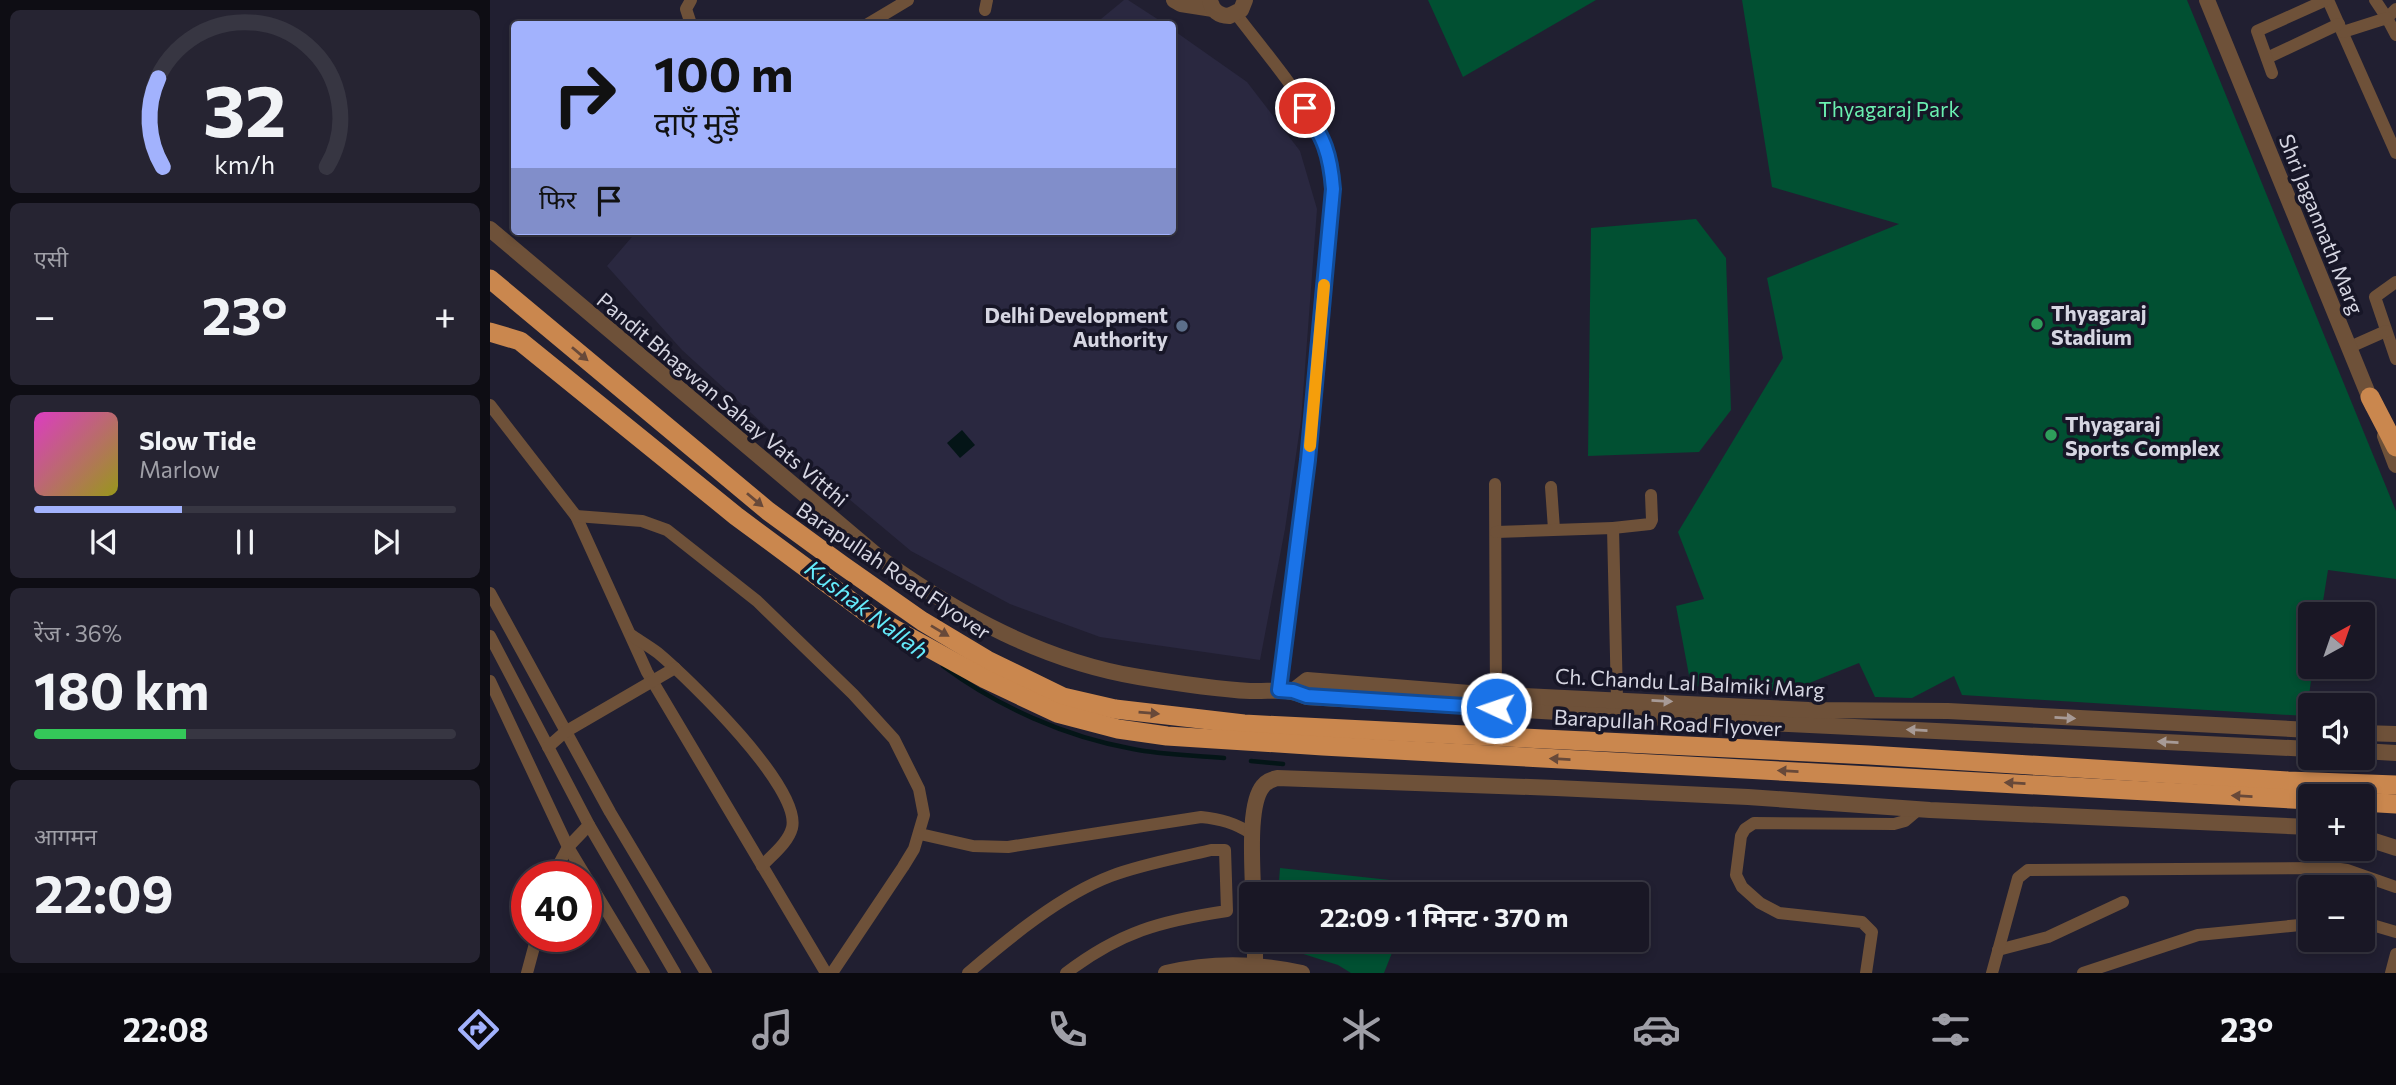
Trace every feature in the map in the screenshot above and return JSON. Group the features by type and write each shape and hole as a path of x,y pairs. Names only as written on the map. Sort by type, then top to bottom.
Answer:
{"highway":[{"name":"Barapullah Road Flyover","path":"490,279 768,511 842,565 922,621 987,660 1063,697 1115,709 1244,724 2396,785"},
{"path":"490,292 543,323"},
{"name":"Barapullah Road Flyover","path":"490,332 520,341 736,516 871,616 985,679 1057,713 1118,729 1167,737 1323,747 2298,799"},
{"path":"2370,397 2396,447"},
{"path":"2375,803 2396,804"}],"street":[{"path":"690,21 686,9 691,0"},
{"path":"873,21 908,0"},
{"path":"1174,0 1181,4 1211,5 1223,16 1241,7 1325,142 1331,165 1333,189 1286,690"},
{"path":"2256,31 2327,0 2396,153"},
{"path":"2375,0 2391,14 2396,35"},
{"name":"Shri Jagannath Marg","path":"2213,2 2396,465"},
{"path":"2267,58 2341,28 2391,14"},
{"path":"2251,18 2272,73"},
{"name":"Pandit Bhagwan Sahay Vats Vitthi","path":"490,229 822,511 901,573 971,618 1044,651 1138,677 1251,691 1286,690"},
{"path":"2396,282 2375,298 2396,359"},
{"path":"2350,348 2386,331"},
{"path":"490,405 576,516 652,682 826,973"},
{"path":"1495,484 1496,701"},
{"path":"1552,486 1554,529"},
{"path":"1496,532 1650,524 1651,495"},
{"path":"576,516 642,521 667,530 757,601 853,694 894,739 919,789 924,814 920,834 914,849 832,973"},
{"path":"1613,528 1617,699"},
{"path":"490,593 610,812 706,973"},
{"path":"631,635 656,651 675,668 740,733 781,789 793,813 792,828 784,843 762,866"},
{"path":"490,636 589,825 675,973"},
{"path":"548,747 565,732 675,668"},
{"name":"Ch. Chandu Lal Balmiki Marg","path":"1286,690 1307,680 1496,701 1948,732 2298,748"},
{"path":"514,683 492,690 568,847 644,973"},
{"name":"Ch. Chandu Lal Balmiki Marg","path":"1496,701 1617,699 1809,710 1948,711 2298,729"},
{"path":"1948,711 1948,732"},
{"path":"2375,733 2396,734"},
{"path":"2375,752 2396,753"},
{"path":"1254,882 1252,834 1256,797 1268,780 1277,778 1679,794 1918,810 2298,826"},
{"path":"1866,973 1872,932 1862,922 1779,913 1742,887 1736,875 1741,836 1745,829 1754,824 1894,824 1905,821 1918,810"},
{"path":"920,834 973,846 1008,847 1201,817 1236,823 1252,834"},
{"path":"561,861 568,847 589,825"},
{"path":"2375,841 2396,848"},
{"path":"968,973 1007,939 1058,904 1111,876 1211,850 1225,850 1227,911 1187,917 1138,930 1091,954 1066,973"},
{"path":"1992,973 2018,878 2028,870 2333,868 2347,870 2396,887"},
{"path":"1998,950 2048,937 2123,902"},
{"path":"2083,973 2198,935 2298,924"},
{"path":"2375,926 2396,932"},
{"path":"527,973 533,952"},
{"path":"1255,952 1255,965"},
{"path":"2391,973 2396,954"},
{"path":"1166,973 1214,965 1255,965 1303,973"}],"shaded area":[{"path":"1124,0 1128,0 1160,21 1099,21"},
{"path":"1176,32 1247,82 1300,151 1317,209 1301,421 1285,529 1260,660 1100,637 1010,604 911,551 806,463 682,350 607,266 634,235 1176,235"},
{"path":"962,430 975,445 960,458 947,443"}],"green space":[{"path":"1428,0 1596,0 1463,77"},
{"name":"Thyagaraj Sports Complex","path":"1742,0 2187,0 2396,511 2396,579 2328,570 2323,602 2298,602 2298,679 2311,679 2309,693 2298,693 2298,716 1962,695 1954,676 1912,698 1875,697 1859,663 1787,692 1691,686 1676,606 1704,599 1678,532 1783,358 1767,278 1899,224 1772,187"},
{"path":"1696,219 1726,258 1731,410 1699,452 1588,456 1591,228"},
{"path":"1280,868 1408,882 1279,882"},
{"path":"1297,952 1392,952 1384,973 1351,973 1338,965"}],"waterway":[{"name":"Kushak Nallah","path":"943,666 986,695 1083,737 1144,751 1224,758"},
{"name":"Kushak Nallah","path":"1251,761 1283,764"}],"slow traffic":[{"path":"1310,446 1324,285"}],"place":[{"name":"Thyagaraj Stadium","path":"2037,324"},
{"name":"Delhi Development Authority","path":"1182,326"},
{"name":"Thyagaraj Sports Complex","path":"2051,435"}],"route":[{"path":"1305,108 1325,142 1333,189 1308,460 1279,690 1307,696 1496,708"}],"park label":[{"name":"Thyagaraj Park","path":"1889,108"}]}
